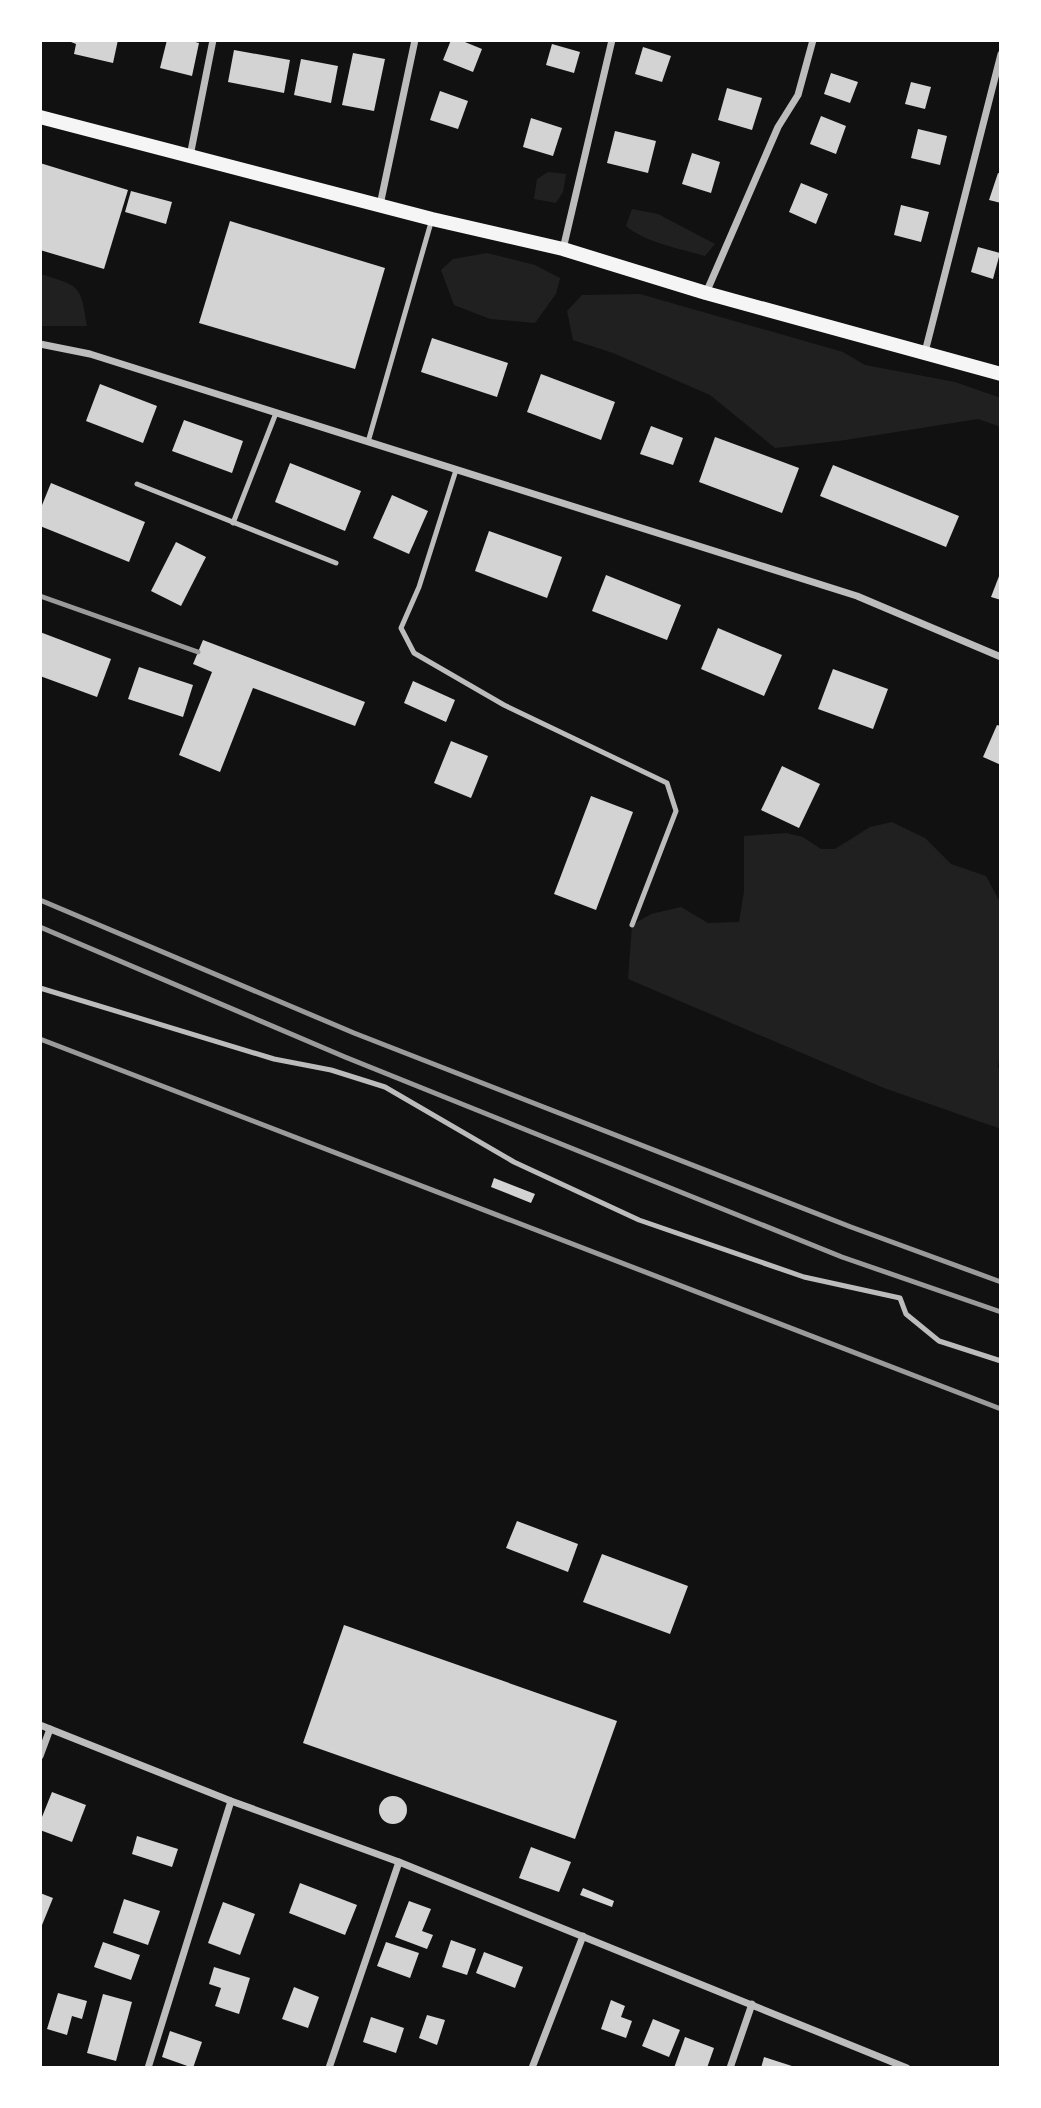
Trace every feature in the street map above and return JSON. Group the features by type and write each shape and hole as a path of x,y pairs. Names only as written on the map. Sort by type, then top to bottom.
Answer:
{"main road":[{"path":"40,117 432,219 563,249 706,293 1001,374"}],"street":[{"path":"190,156 213,40"},
{"path":"380,205 415,40"},
{"path":"563,249 612,40"},
{"path":"706,293 778,127 798,95 814,40"},
{"path":"925,352 1001,54"},
{"path":"40,344 90,354 857,596 1001,657"},
{"path":"40,1725 231,1801 399,1861 906,2068"},
{"path":"40,1756 50,1729"},
{"path":"148,2068 231,1801"},
{"path":"329,2068 399,1861"},
{"path":"532,2068 583,1936"},
{"path":"730,2068 752,2004"}],"lane":[{"path":"368,442 432,219"},
{"path":"233,523 276,413"},
{"path":"456,470 419,587 401,628 414,653 504,705 667,783 676,811 632,925"},
{"path":"137,484 336,563"},
{"path":"40,988 274,1059 331,1070 385,1087 514,1162 639,1220 804,1277 900,1298 906,1314 939,1341 1001,1361"}],"shaded area":[{"path":"548,172 566,174 563,192 556,203 534,199 537,179"},
{"path":"632,209 658,214 715,244 705,256 653,241 626,226"},
{"path":"487,253 535,265 560,278 556,294 535,323 490,319 454,305 441,270 453,259"},
{"path":"40,274 63,281 76,289 83,302 87,326 40,326"},
{"path":"640,294 843,352 865,365 955,382 1001,398 1001,427 978,419 839,441 775,448 710,395 613,353 573,340 567,311 582,295"},
{"path":"892,822 925,838 951,864 986,876 1001,904 1001,1043 998,1067 1001,1073 1001,1129 884,1088 628,979 632,925 651,914 681,907 708,923 739,922 744,891 744,836 786,833 803,837 821,849 835,849 870,827"}],"building":[{"path":"66,40 118,40 113,63 74,54 76,44"},
{"path":"167,40 199,43 192,76 160,68"},
{"path":"451,40 460,40 482,49 473,72 443,60"},
{"path":"552,44 580,52 574,73 546,65"},
{"path":"643,47 671,56 662,82 635,74"},
{"path":"234,50 290,60 284,93 228,82"},
{"path":"353,53 385,59 374,111 342,105"},
{"path":"301,59 338,66 331,103 294,95"},
{"path":"831,73 858,82 850,103 824,94"},
{"path":"911,82 931,87 925,109 905,104"},
{"path":"727,88 762,98 752,130 718,120"},
{"path":"440,91 468,101 458,129 430,120"},
{"path":"821,116 846,126 836,154 810,144"},
{"path":"531,118 562,128 553,156 523,147"},
{"path":"918,129 947,136 940,165 911,158"},
{"path":"615,131 656,141 648,173 607,163"},
{"path":"692,153 720,162 711,193 682,184"},
{"path":"40,163 128,190 104,269 40,250"},
{"path":"998,173 1001,174 1001,203 989,200"},
{"path":"801,183 828,194 816,224 789,212"},
{"path":"131,191 172,202 166,224 125,212"},
{"path":"901,205 929,212 921,242 894,235"},
{"path":"230,221 385,268 355,369 199,323"},
{"path":"978,247 1000,253 993,279 971,272"},
{"path":"432,338 508,363 497,397 421,372"},
{"path":"541,374 615,402 601,440 527,412"},
{"path":"100,384 157,406 143,443 86,421"},
{"path":"184,420 243,441 232,473 172,451"},
{"path":"651,426 683,438 673,465 640,454"},
{"path":"715,437 799,468 782,513 699,482"},
{"path":"290,463 361,491 345,531 275,502"},
{"path":"833,465 959,516 946,547 820,496"},
{"path":"51,483 145,522 129,562 40,526 40,510"},
{"path":"392,495 428,511 409,554 373,538"},
{"path":"489,531 562,557 547,598 475,571"},
{"path":"176,542 206,557 181,606 151,591"},
{"path":"1001,571 1001,600 991,597"},
{"path":"606,575 681,605 667,640 592,611"},
{"path":"718,628 782,655 764,696 701,669"},
{"path":"40,632 111,659 97,697 40,676"},
{"path":"203,640 365,702 355,726 253,688 220,772 179,755 212,672 193,664"},
{"path":"139,667 193,685 183,717 128,699"},
{"path":"833,669 888,689 873,729 818,709"},
{"path":"413,681 455,700 446,722 404,703"},
{"path":"997,725 1001,726 1001,765 983,757"},
{"path":"451,741 488,756 471,798 434,783"},
{"path":"782,766 820,784 799,828 761,810"},
{"path":"591,796 633,812 596,910 554,894"},
{"path":"494,1178 535,1194 531,1203 491,1187"},
{"path":"517,1521 578,1544 568,1572 506,1548"},
{"path":"602,1554 688,1586 670,1634 583,1602"},
{"path":"344,1625 617,1721 575,1839 303,1743"},
{"path":"52,1792 86,1805 72,1842 40,1830 40,1822"},
{"path":"393,1796 403,1800 407,1810 403,1820 393,1824 383,1820 379,1810 383,1800"},
{"path":"137,1836 178,1849 172,1867 132,1854"},
{"path":"531,1847 571,1862 559,1892 519,1878"},
{"path":"300,1883 357,1905 345,1935 289,1913"},
{"path":"583,1888 614,1901 612,1907 580,1895"},
{"path":"40,1893 53,1898 42,1925 40,1924"},
{"path":"124,1899 160,1911 148,1945 113,1933"},
{"path":"409,1901 431,1909 422,1931 433,1935 427,1949 395,1937"},
{"path":"223,1902 255,1914 240,1955 208,1943"},
{"path":"451,1940 476,1949 467,1975 442,1967"},
{"path":"103,1942 140,1955 131,1980 94,1967"},
{"path":"386,1942 419,1953 410,1978 377,1966"},
{"path":"484,1952 523,1967 515,1988 476,1973"},
{"path":"214,1967 250,1978 239,2014 215,2006 221,1988 209,1984"},
{"path":"294,1987 319,1997 308,2028 282,2019"},
{"path":"58,1993 87,2001 82,2019 72,2016 67,2035 47,2029"},
{"path":"103,1994 132,2002 116,2061 87,2053"},
{"path":"611,2000 625,2006 621,2017 632,2021 626,2038 601,2029"},
{"path":"427,2015 445,2020 437,2045 419,2038"},
{"path":"371,2017 404,2028 396,2053 363,2042"},
{"path":"653,2019 680,2030 669,2057 642,2046"},
{"path":"170,2031 202,2042 193,2068 162,2057"},
{"path":"685,2037 714,2048 707,2068 674,2068"},
{"path":"764,2057 795,2067 795,2068 761,2068"}],"railway":[{"path":"40,596 198,652"},
{"path":"40,900 354,1033 851,1227 1001,1282"},
{"path":"40,927 345,1057 842,1257 1001,1312"},
{"path":"40,1039 1001,1409"}]}
